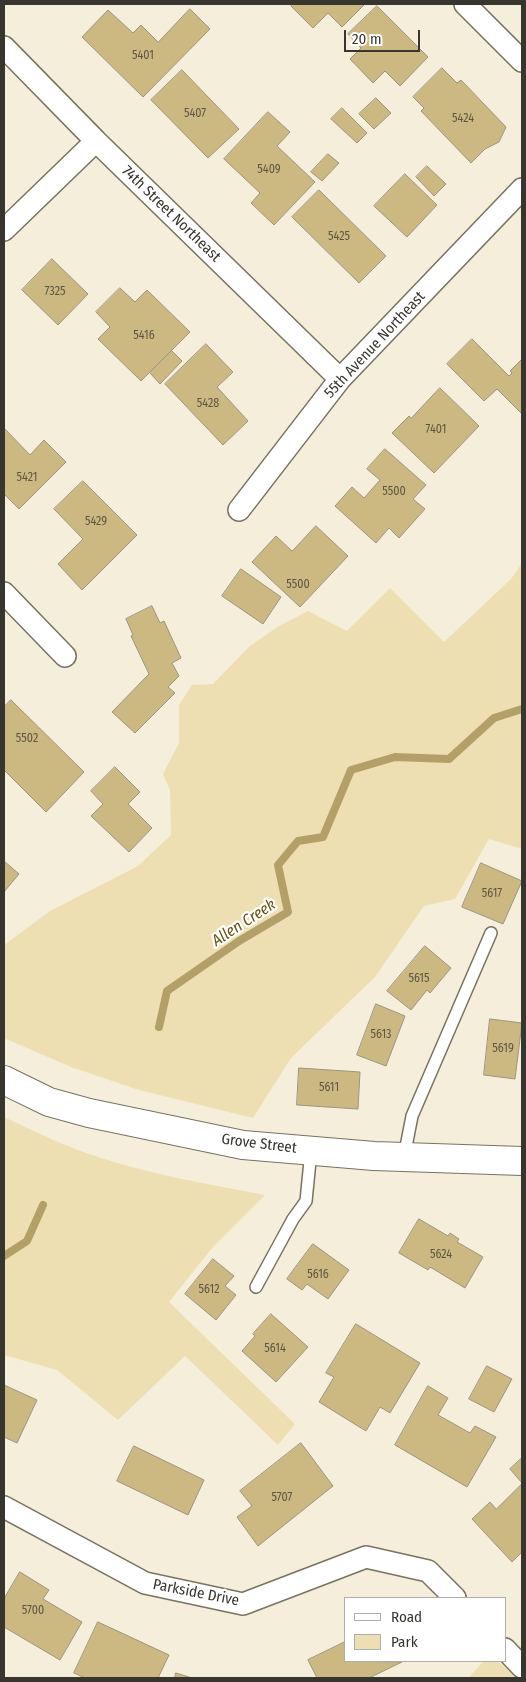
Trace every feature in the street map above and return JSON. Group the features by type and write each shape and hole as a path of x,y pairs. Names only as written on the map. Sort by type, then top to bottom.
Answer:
{"street":[{"path":"465,4 522,61"},
{"name":"74th Street Northeast","path":"4,47 96,141 340,379"},
{"path":"4,230 96,141"},
{"name":"55th Avenue Northeast","path":"239,510 340,379 522,189"},
{"path":"4,593 65,656"},
{"name":"Grove Street","path":"4,1080 49,1102 89,1113 243,1145 404,1157 522,1161"},
{"name":"Parkside Drive","path":"4,1507 145,1583 244,1604 366,1557 428,1571 454,1597"},
{"path":"506,1650 522,1667"}],"lane":[{"path":"404,1157 412,1116 491,934"},
{"path":"256,1288 293,1219 306,1201 311,1151"}],"green space":[{"path":"522,563 522,849 489,839 455,899 424,906 375,977 291,1058 253,1118 139,1090 71,1067 4,1038 4,945 50,911 138,866 171,835 170,790 163,774 179,743 179,705 192,685 213,684 250,646 279,626 308,611 347,631 390,588 444,642 511,579"},
{"path":"4,1117 86,1153 118,1163 181,1179 265,1195 213,1247 169,1302 295,1424 278,1445 185,1356 118,1420 57,1370 4,1355"},
{"path":"483,1662 499,1662 517,1678 468,1678"}],"building":[{"path":"293,4 365,4 342,27 328,13 313,28 291,6"},
{"path":"377,6 428,57 400,86 385,71 373,83 350,59 361,48 348,34"},
{"path":"190,9 210,29 143,97 82,37 108,10 133,33 141,25 158,42"},
{"path":"442,68 457,83 461,80 506,127 499,142 485,149 471,163 421,111 424,108 413,97"},
{"path":"182,70 239,129 208,158 151,100"},
{"path":"376,98 391,113 374,129 359,114"},
{"path":"342,108 367,133 357,143 331,119"},
{"path":"268,112 290,132 277,146 315,182 274,225 251,203 260,193 224,159"},
{"path":"328,154 339,163 322,181 311,172"},
{"path":"427,166 446,184 434,196 416,177"},
{"path":"405,174 437,205 407,237 374,206"},
{"path":"319,190 386,256 359,283 292,217"},
{"path":"52,259 88,294 58,325 22,290"},
{"path":"120,288 135,302 147,290 190,332 141,381 98,339 110,327 96,312"},
{"path":"472,339 509,376 512,373 510,371 522,361 522,414 497,389 484,401 447,364"},
{"path":"206,344 233,372 217,387 248,421 223,445 165,384"},
{"path":"172,351 182,361 160,384 150,373"},
{"path":"440,388 479,426 434,473 392,433 409,416 411,418"},
{"path":"4,428 30,455 44,440 66,462 19,509 4,494"},
{"path":"385,449 426,485 413,499 425,509 399,538 389,528 376,543 335,506 352,487 364,498 380,480 367,469"},
{"path":"83,481 137,535 82,590 58,564 83,539 54,509"},
{"path":"316,526 348,556 300,607 252,562 276,536 292,551"},
{"path":"241,569 281,597 263,624 222,596"},
{"path":"152,606 160,623 164,621 181,658 172,663 179,676 168,687 175,693 135,733 112,712 149,674 131,636 133,635 126,619"},
{"path":"11,700 84,772 46,812 4,770 4,707"},
{"path":"115,767 140,792 128,804 152,828 129,852 91,816 103,804 91,791"},
{"path":"4,861 19,874 4,892"},
{"path":"481,863 522,881 503,924 462,907"},
{"path":"425,946 451,968 430,993 427,990 411,1010 387,991"},
{"path":"376,1004 405,1016 386,1066 357,1055"},
{"path":"490,1019 522,1023 515,1079 484,1075"},
{"path":"299,1068 360,1072 358,1109 297,1105"},
{"path":"419,1219 448,1236 450,1233 459,1239 457,1242 483,1257 465,1288 430,1267 428,1270 399,1253"},
{"path":"313,1244 349,1270 328,1299 307,1284 302,1290 287,1279"},
{"path":"213,1259 234,1276 225,1286 236,1295 216,1320 185,1294"},
{"path":"271,1314 308,1347 276,1382 242,1351 255,1336 253,1334"},
{"path":"356,1324 420,1363 390,1413 380,1407 366,1431 319,1402 334,1377 326,1373"},
{"path":"487,1366 512,1379 494,1412 469,1399"},
{"path":"4,1385 37,1400 17,1443 4,1437"},
{"path":"428,1386 448,1398 438,1415 470,1433 475,1426 496,1437 467,1487 395,1445"},
{"path":"301,1443 333,1486 258,1546 237,1517 252,1506 240,1491"},
{"path":"134,1446 204,1480 188,1515 117,1481"},
{"path":"522,1458 522,1483 510,1469"},
{"path":"522,1484 522,1552 512,1562 472,1519 490,1502 496,1509"},
{"path":"20,1572 49,1590 43,1599 82,1622 60,1660 4,1627 4,1599"},
{"path":"98,1622 169,1655 158,1678 85,1678 74,1673"},
{"path":"344,1642 344,1662 402,1662 369,1678 317,1678 308,1660"},
{"path":"176,1673 192,1678 175,1678"}],"waterway":[{"name":"Allen Creek","path":"159,1027 167,991 239,941 288,912 278,865 298,841 323,837 351,770 395,757 449,759 494,718 522,709"},
{"name":"Allen Creek","path":"4,1256 27,1241 43,1205"}]}
